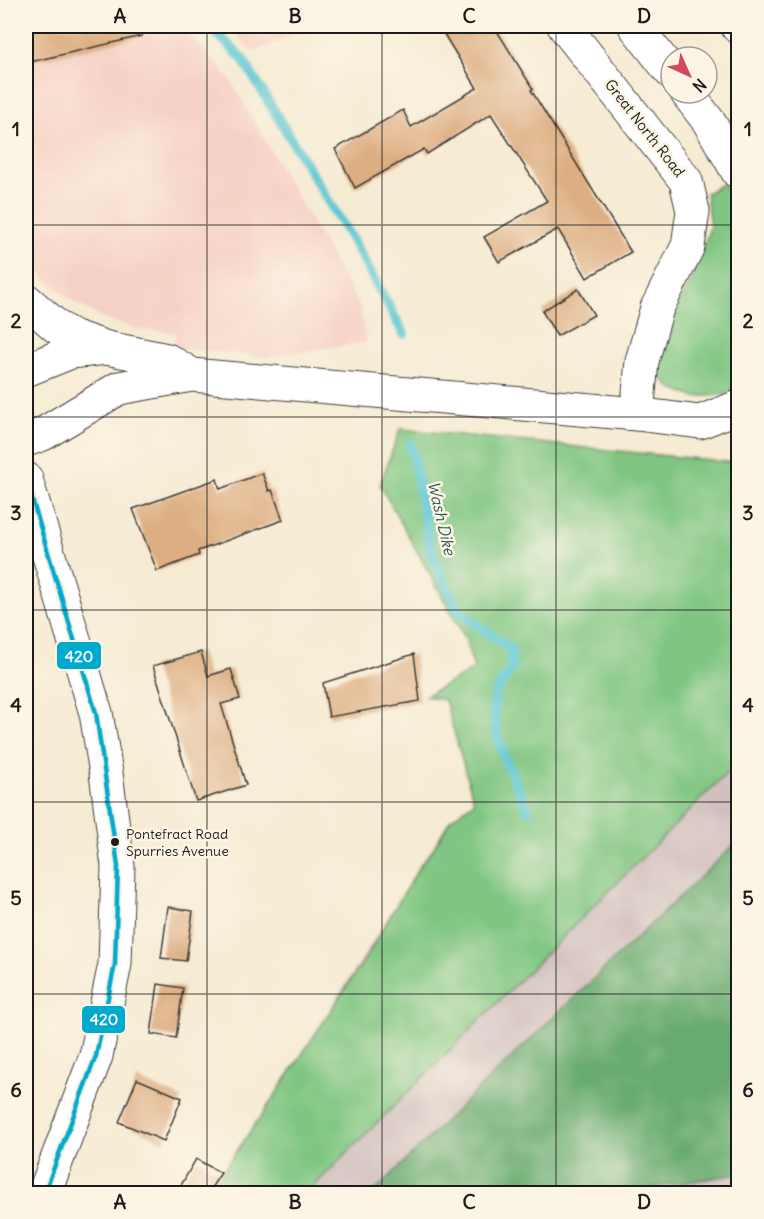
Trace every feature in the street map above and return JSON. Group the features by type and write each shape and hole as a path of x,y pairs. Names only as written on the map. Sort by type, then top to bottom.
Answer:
{"main road":[{"name":"Great North Road","path":"564,26 686,181 693,211 688,246 657,308 642,361 637,414"},
{"path":"635,26 659,57"},
{"path":"696,105 738,162"},
{"path":"709,122 738,172"},
{"path":"26,300 57,327 72,336 108,348 167,360 192,375"},
{"path":"26,370 71,352 108,348"},
{"path":"26,440 43,434 119,387 192,375 637,414 738,426"},
{"path":"699,422 738,407"},
{"path":"26,479 96,713 118,866 115,964 96,1056 44,1194"}],"shaded area":[{"path":"26,26 181,26 230,79 360,307 367,342 268,357 173,348 176,333 137,329 104,319 70,300 44,278 26,252"},
{"path":"228,26 316,26 252,52"},
{"path":"738,609 738,1193 207,1194 272,1100 450,820"}],"green space":[{"path":"722,184 738,205 738,389 722,395 694,397 672,389 660,377 655,352 694,271 710,228 706,193"},
{"path":"400,429 738,463 738,762 307,1193 207,1194 363,962 450,820 474,802 445,700 425,696 474,669 465,638 380,485"},
{"path":"738,841 738,1174 655,1187 635,1193 373,1193 473,1094"}],"building":[{"path":"26,26 141,26 142,36 26,63"},
{"path":"439,26 494,26 631,252 587,278 558,229 499,262 484,237 547,201 491,114 427,154 424,149 355,188 335,149 403,110 411,127 477,88"},
{"path":"578,289 594,315 557,336 542,311"},
{"path":"262,473 269,491 272,490 283,520 198,551 199,555 157,571 133,509 217,479 220,489"},
{"path":"201,652 208,676 231,669 240,699 221,704 246,785 196,801 153,666"},
{"path":"414,654 420,701 329,717 323,683"},
{"path":"168,907 193,911 186,961 161,958"},
{"path":"158,984 183,988 176,1038 151,1034"},
{"path":"137,1079 182,1098 164,1141 119,1122"},
{"path":"196,1159 221,1173 207,1194 176,1194"}],"waterway":[{"name":"Wash Dike","path":"209,26 242,58 358,250 404,334"},
{"name":"Wash Dike","path":"411,444 431,552 458,611 510,648 512,668 497,691 494,705 495,720 502,752 528,810"}],"transit line":[{"name":"420","path":"26,479 96,713 118,866 115,964 96,1056 44,1194"}],"place":[{"name":"Pontefract Road Spurries Avenue","path":"115,842"}]}
